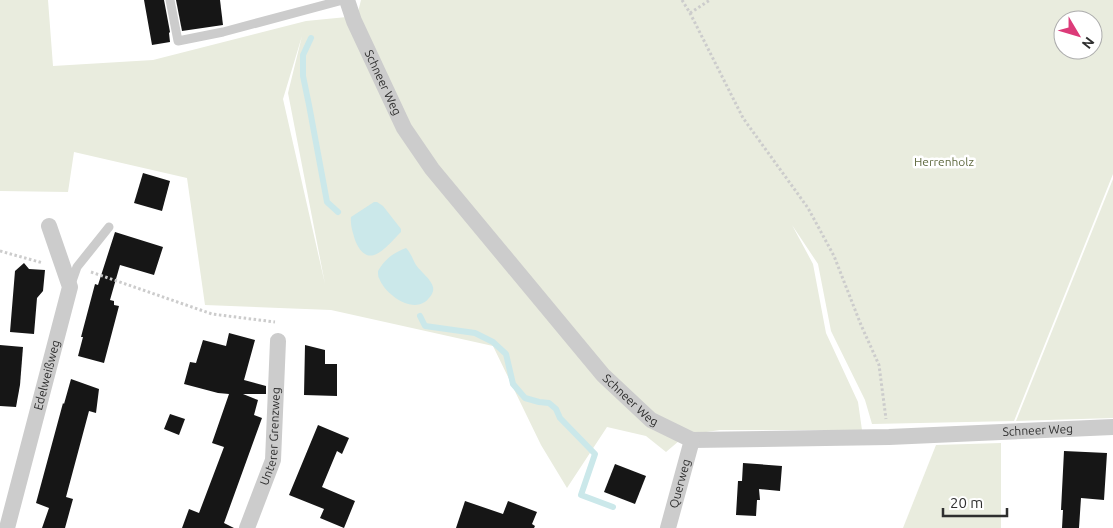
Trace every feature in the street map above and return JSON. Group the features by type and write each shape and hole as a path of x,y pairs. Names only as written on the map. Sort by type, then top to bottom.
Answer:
{"street":[{"name":"Schneer Weg","path":"347,0 354,21 404,128 432,169 603,376 651,420 692,440 890,437 1113,427"},
{"name":"Edelweißweg","path":"7,528 70,286 70,268 49,226"},
{"name":"Unterer Grenzweg","path":"247,528 273,460 278,341"},
{"name":"Querweg","path":"668,528 692,440"}],"lane":[{"path":"170,0 178,41 223,32 343,0"},
{"path":"70,268 108,227"}],"path":[{"path":"682,0 743,118 808,208 834,256 879,365 890,437"},
{"path":"690,13 710,0"},
{"path":"0,250 70,268 212,314 277,323 278,341"}],"green space":[{"name":"Herrenholz","path":"0,0 48,0 53,66 153,60 306,21 357,16 361,0 1113,0 1113,174 1014,421 872,424 865,400 831,331 818,264 792,225 813,264 826,333 858,402 862,430 720,430 686,435 666,452 646,436 607,427 567,488 541,445 493,346 331,310 205,305 187,178 74,152 68,192 0,191","holes":["302,36 288,93 325,284 283,99"]},
{"path":"1113,179 1113,418 1016,421"},
{"path":"1001,443 1001,528 903,528 936,445"}],"water":[{"path":"374,202 383,206 401,229 401,232 383,250 371,255 366,254 360,249 355,240 351,217"},
{"path":"406,248 433,287 429,298 423,303 416,305 394,297 387,291 378,277 378,271 383,263 393,254"}],"building":[{"path":"144,0 164,0 170,42 152,45"},
{"path":"176,0 220,0 223,25 182,31"},
{"path":"143,173 170,181 162,211 134,203"},
{"path":"115,232 163,247 154,275 120,265 110,300 114,301 114,305 119,306 104,363 78,356 95,284 98,285"},
{"path":"24,263 29,269 45,270 43,291 37,298 34,334 10,332 15,271"},
{"path":"229,333 255,340 244,380 266,386 266,394 243,394 258,400 254,415 262,418 224,523 234,528 182,528 189,509 199,513 224,447 212,443 229,394 184,384 190,362 196,363 203,340 226,346"},
{"path":"0,345 23,347 16,407 0,406"},
{"path":"305,345 325,350 325,364 337,364 337,396 304,395"},
{"path":"71,379 99,389 96,413 89,411 66,497 73,499 65,528 42,528 49,508 36,503"},
{"path":"170,414 185,419 179,435 164,429"},
{"path":"318,425 349,438 342,454 337,451 322,487 355,501 344,528 320,518 324,509 289,495"},
{"path":"1064,451 1107,453 1104,500 1081,498 1079,528 1062,528"},
{"path":"743,463 782,466 780,491 759,489 760,500 757,500 756,516 736,515 738,481 742,481"},
{"path":"615,464 646,476 635,504 604,492"},
{"path":"465,501 503,514 508,501 537,512 532,524 535,526 534,528 456,528"}],"waterway":[{"path":"311,38 303,55 303,76 327,202 338,212"},
{"path":"420,316 425,326 475,333 493,342 506,354 513,384 525,398 549,403 556,409 560,418 595,454 581,495 613,507"}]}
